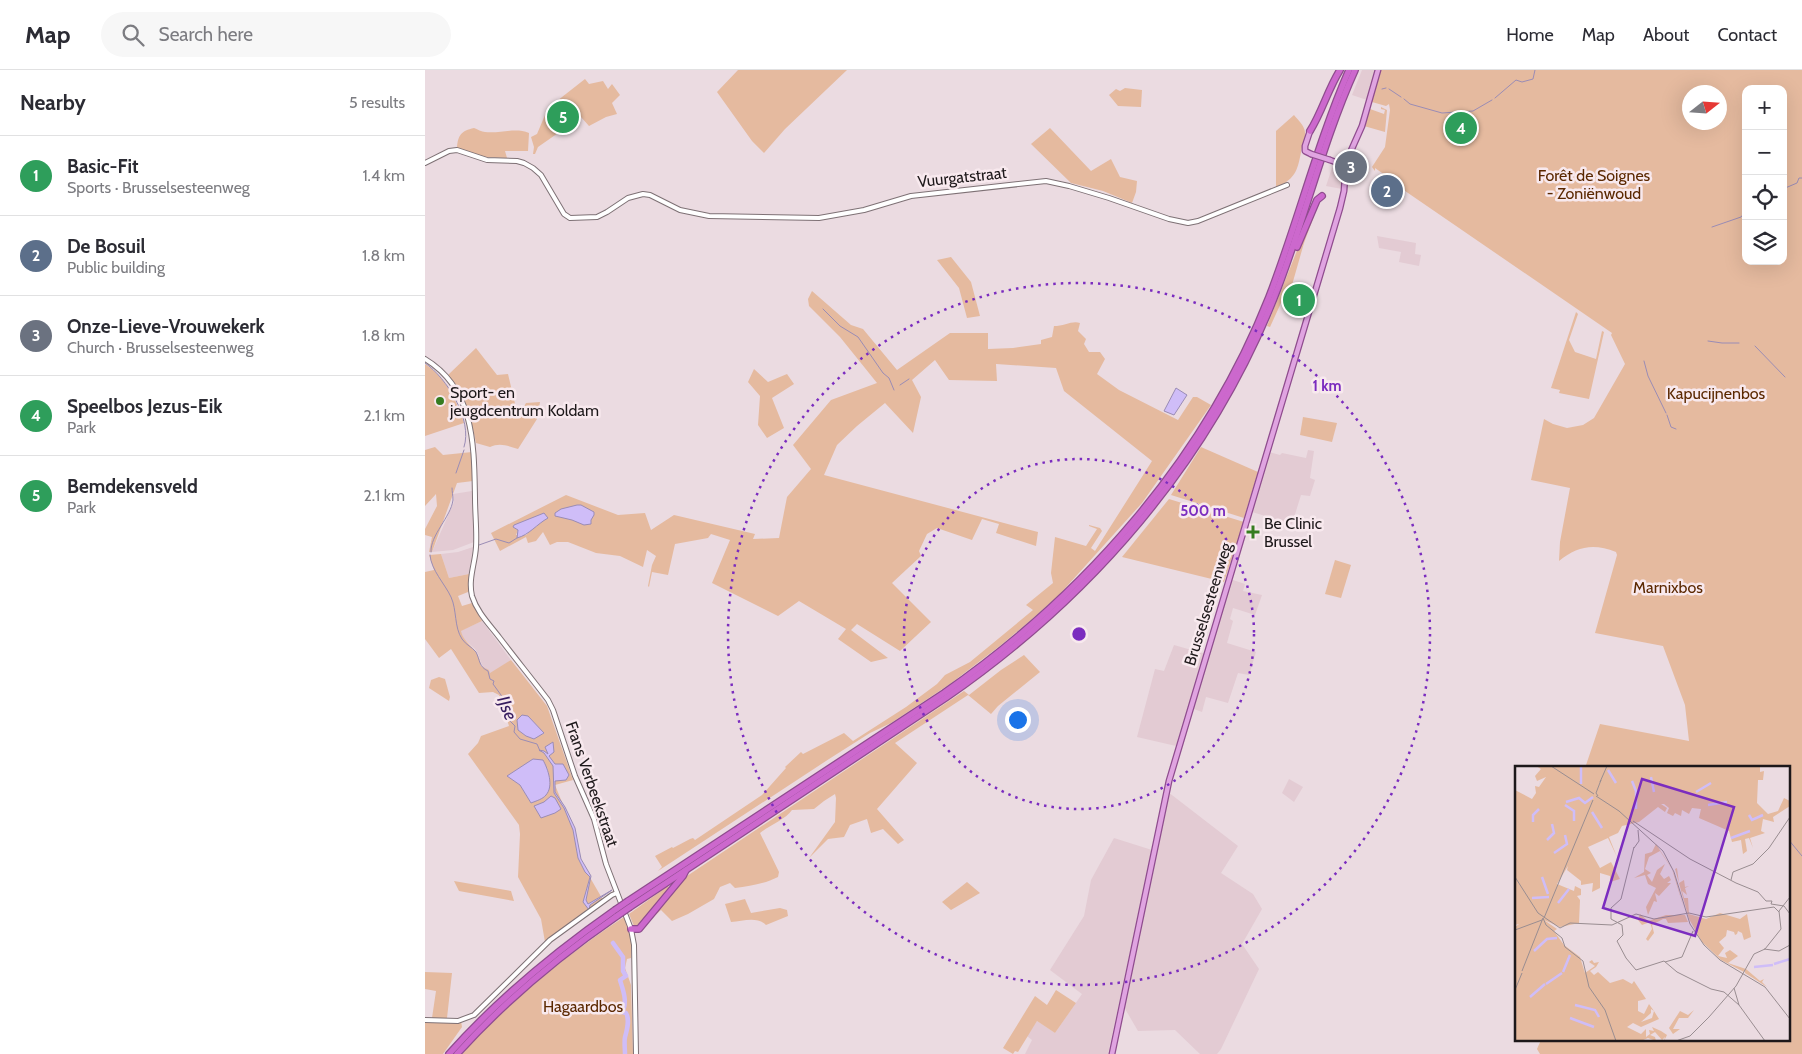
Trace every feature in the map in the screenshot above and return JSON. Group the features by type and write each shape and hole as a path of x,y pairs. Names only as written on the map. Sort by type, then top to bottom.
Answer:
{"highway":[{"path":"1310,131 1339,70"},
{"path":"1222,399 1268,298 1349,70"},
{"path":"449,1054 489,1012 559,955 616,913 944,692 1015,640 1068,592 1120,538 1179,462 1215,410 1247,356 1273,300 1291,253 1338,112 1355,70"},
{"path":"1273,300 1279,293 1311,213 1322,196"},
{"path":"629,904 686,869 947,698 1037,629 1084,585 1145,517 1183,466 1215,410"},
{"path":"632,932 639,929 683,876 686,869"},
{"path":"457,1054 544,967"}],"main road":[{"name":"Brusselsesteenweg","path":"1112,1054 1169,781 1340,208 1347,159 1362,126 1379,70"},
{"path":"1310,131 1305,151 1346,166"}],"street":[{"name":"Vuurgatstraat","path":"425,163 449,151 457,150 487,160 524,163 541,175 556,204 570,218 597,217 628,198 643,194 653,196 680,210 719,217 813,218 859,211 911,196 1043,181 1069,186 1169,219 1190,223 1202,220 1287,185"},
{"name":"Frans Verbeekstraat","path":"425,359 433,364 451,382 465,409 472,430 476,544 470,583 473,600 483,616 548,700 553,710 575,776 594,819 606,864 632,932 636,1054"},
{"path":"425,1020 457,1021 473,1015 550,940 617,893"}],"shaded area":[{"path":"1362,70 1376,70 1367,100 1352,95"},
{"path":"1337,165 1344,169 1342,189 1326,186 1332,168"},
{"path":"1377,236 1416,243 1415,254 1421,255 1419,266 1399,262 1401,252 1379,248"},
{"path":"1176,388 1187,395 1174,415 1164,411"},
{"path":"1308,450 1314,451 1310,478 1315,480 1310,496 1301,495 1292,524 1252,512 1269,452 1306,458"},
{"path":"472,491 474,542 453,550 432,552 454,502 453,494"},
{"path":"581,505 594,512 591,524 584,525 555,516 555,513 561,509"},
{"path":"544,513 548,518 517,538 518,530 513,527 514,525"},
{"path":"473,547 469,574 449,578 441,554 458,552"},
{"path":"1230,579 1245,584 1243,591 1262,595 1255,615 1233,608 1230,619 1233,621 1227,643 1256,652 1249,675 1238,673 1228,703 1206,697 1202,712 1188,707 1176,746 1137,737 1155,669 1164,671 1174,645 1209,655"},
{"path":"482,621 511,660 490,674 489,670 483,668 475,649 464,639 460,631"},
{"path":"522,715 528,716 544,733 534,739 518,730 517,720"},
{"path":"553,742 554,752 549,756 555,764 563,764 569,775 566,780 555,781 555,792 565,807 575,828 581,859 591,876 586,900 588,904 612,890 590,905 589,910 583,902 590,877 585,872 578,858 573,830 564,808 554,793 553,766 544,753 539,750 548,754 545,747"},
{"path":"533,759 543,760 548,773 550,787 546,795 531,803 520,785 507,776"},
{"path":"1289,779 1303,787 1294,802 1282,793"},
{"path":"1168,792 1238,846 1221,873 1253,894 1262,909 1242,944 1259,969 1217,1054 1200,1054 1175,1030 1138,1031 1124,1007"},
{"path":"551,796 555,798 561,809 541,818 534,806 544,802"},
{"path":"1114,838 1152,850 1108,1054 1025,1054 1032,1040 1027,1036 1037,1021 1055,1033 1082,994 1050,970 1084,916 1091,880"}],"green space":[{"path":"738,70 847,70 785,129 764,153 752,141 717,92"},
{"path":"1380,70 1802,70 1802,1054 1540,1054 1537,1049 1540,1042 1789,1042 1789,766 1586,766 1600,724 1689,741 1685,705 1663,646 1595,633 1617,555 1616,552 1593,547 1579,549 1559,561 1560,542 1570,488 1531,480 1544,419 1567,428 1583,425 1594,418 1625,364 1611,335 1612,333 1392,182 1392,180 1375,168 1375,171 1372,167 1385,147 1390,110 1389,104 1386,106 1372,102"},
{"path":"585,79 589,84 603,81 608,89 612,84 620,95 612,103 617,114 606,117 589,126 581,117 538,147 535,154 533,154 534,147 531,137 537,134 548,108"},
{"path":"1125,88 1142,90 1141,107 1118,106 1109,95 1116,89 1120,91"},
{"path":"1381,107 1387,110 1385,132 1364,126 1370,109 1384,114 1385,110 1381,109"},
{"path":"1294,115 1304,129 1305,138 1295,172 1283,184 1276,187 1276,131"},
{"path":"474,128 485,132 524,131 529,133 528,151 505,151 507,158 483,157 457,148 461,134"},
{"path":"1050,128 1091,171 1111,159 1120,177 1137,181 1132,203 1103,191 1071,183 1031,144"},
{"path":"1320,200 1304,243 1290,292 1286,292 1270,327 1267,326 1300,243"},
{"path":"951,257 971,282 980,316 967,318 959,288 937,260"},
{"path":"812,291 851,325 863,329 897,370 950,333 988,333 988,349 1013,348 1041,344 1041,340 1052,337 1054,326 1077,322 1080,323 1078,331 1086,339 1084,344 1089,352 1100,352 1105,359 1097,374 1119,390 1178,420 1193,397 1197,397 1211,405 1142,503 1059,595 1032,619 950,684 891,723 870,733 829,759 658,871 662,867 655,856 690,839 693,838 695,840 762,795 785,767 801,752 803,754 844,733 853,741 906,707 937,684 945,675 970,662 1033,610 1026,605 1053,583 1051,573 1055,537 1086,546 1097,529 1089,525 1100,528 1102,531 1091,548 1095,551 1152,461 1064,391 1056,368 996,364 997,381 949,380 935,360 912,380 921,397 913,433 885,403 837,445 824,475 1038,532 1036,546 996,533 999,524 982,519 972,540 937,528 927,534 919,551 921,556 892,583 931,622 900,651 857,624 851,630 888,658 871,662 838,639 846,629 799,601 778,616 712,583 730,540 711,534 708,538 675,544 668,575 652,572 649,587 652,565 656,556 647,550 643,567 620,556 596,553 568,542 557,542 550,545 543,532 536,541 528,543 526,537 500,551 491,533 566,495 618,515 645,513 651,530 674,515 755,534 753,539 779,538 787,497 811,469 793,445 831,400 877,383 840,337 809,306 808,299","holes":["548,518 539,522 526,535 516,535 518,530 513,527 530,519"]},
{"path":"1576,312 1578,314 1569,340 1575,352 1596,359 1602,331 1604,332 1589,399 1559,393 1560,390 1551,388"},
{"path":"476,348 497,375 508,374 517,412 522,410 526,403 540,402 537,419 518,449 501,445 490,447 476,443 466,407 448,375"},
{"name":"Sport- en jeugdcentrum Koldam","path":"425,364 439,375 444,382 458,406 464,423 425,436"},
{"path":"754,369 768,382 787,374 794,384 772,398 784,428 767,438 758,425 760,396 748,382"},
{"path":"1303,417 1337,423 1332,442 1300,435"},
{"path":"435,447 443,455 472,452 473,481 457,483 432,552 429,552 432,537 425,535 425,529 437,506 436,494 425,506 425,450"},
{"path":"1201,447 1258,472 1244,518 1171,495"},
{"path":"1169,499 1244,522 1224,582 1122,557"},
{"path":"441,554 449,578 469,574 468,592 458,596 462,606 472,603 482,621 461,631 465,640 475,650 481,666 489,670 490,673 511,660 547,706 573,780 555,785 573,829 578,858 603,900 545,942 541,919 518,877 519,825 468,754 478,743 481,736 509,726 499,695 493,692 479,693 451,649 439,658 425,639 425,572 434,570 429,555","holes":["528,716 544,733 544,734 526,736 518,730 517,720","547,767 548,773 531,803 520,785 508,776"]},
{"path":"1335,560 1351,565 1341,598 1325,594"},
{"path":"1024,655 1040,672 998,706 991,714 968,695 895,743 917,763 877,809 904,840 898,844 883,829 871,833 867,819 850,825 844,837 828,839 809,858 835,822 835,794 814,809 792,810 760,833 779,872 778,877 762,883 735,888 730,883 720,887 714,899 688,914 672,921 661,910 647,923 678,883 687,876 964,691 969,695"},
{"path":"439,677 445,679 450,697 449,701 429,688 431,680"},
{"path":"454,881 511,891 514,901 459,891"},
{"path":"967,882 980,893 951,910 942,902"},
{"path":"668,886 669,888 640,924 634,926 629,914"},
{"path":"745,899 751,913 780,908 787,910 788,916 766,925 754,920 731,922 725,904"},
{"name":"Hagaardbos","path":"624,917 631,938 631,958 627,959 625,968 631,985 633,1054 462,1054 480,1034 539,980 581,947"},
{"path":"425,972 452,973 447,1018 432,1018 436,991 425,989"},
{"path":"1056,990 1076,1003 1055,1033 1037,1021 1018,1052 1015,1051 1013,1054 1003,1048 1035,996 1047,1005"},
{"path":"461,1021 462,1027 443,1054 425,1054 425,1022"}],"waterway":[{"path":"1495,98 1516,80 1522,82 1533,79 1535,70"},
{"path":"1382,89 1386,88"},
{"path":"1389,89 1401,97"},
{"path":"1404,99 1410,104 1442,113 1473,111 1492,100"},
{"path":"1787,187 1797,183 1799,178 1802,178"},
{"path":"1712,227 1742,216"},
{"path":"823,309 840,326 858,337 883,373 889,378 894,390"},
{"path":"1708,341 1739,343"},
{"path":"1755,346 1785,377"},
{"path":"1644,361 1648,376 1666,413"},
{"name":"IJse","path":"425,363 442,379 456,400 465,425 464,447"},
{"path":"900,385 909,379"},
{"path":"1667,415 1671,427 1676,429"},
{"name":"IJse","path":"456,473 464,450"},
{"name":"IJse","path":"431,552 434,539 449,513 453,500 452,488"},
{"path":"479,545 496,539 509,543 517,538"},
{"name":"IJse","path":"430,555 431,561 451,597 459,634 476,652 481,665 488,671 490,679 494,681 493,684 509,706 512,715 508,719 515,726 514,732 520,739 537,744 540,751"},
{"path":"1789,840 1802,856"},
{"name":"IJse","path":"613,943 623,957 623,971 626,976 620,980 625,1000 622,1012 626,1013 628,1019 625,1054"}],"place":[{"name":"Bemdekensveld","path":"563,117"},
{"name":"Speelbos Jezus-Eik","path":"1461,128"},
{"name":"Onze-Lieve-Vrouwekerk","path":"1351,167"},
{"name":"De Bosuil","path":"1387,191"},
{"name":"Basic-Fit","path":"1299,300"},
{"name":"Sport- en jeugdcentrum Koldam","path":"440,401"},
{"name":"Be Clinic Brussel","path":"1253,532"}],"park label":[{"name":"Forêt de Soignes - Zoniënwoud","path":"1594,184"},
{"name":"Kapucijnenbos","path":"1716,393"},
{"name":"Marnixbos","path":"1668,587"}]}
